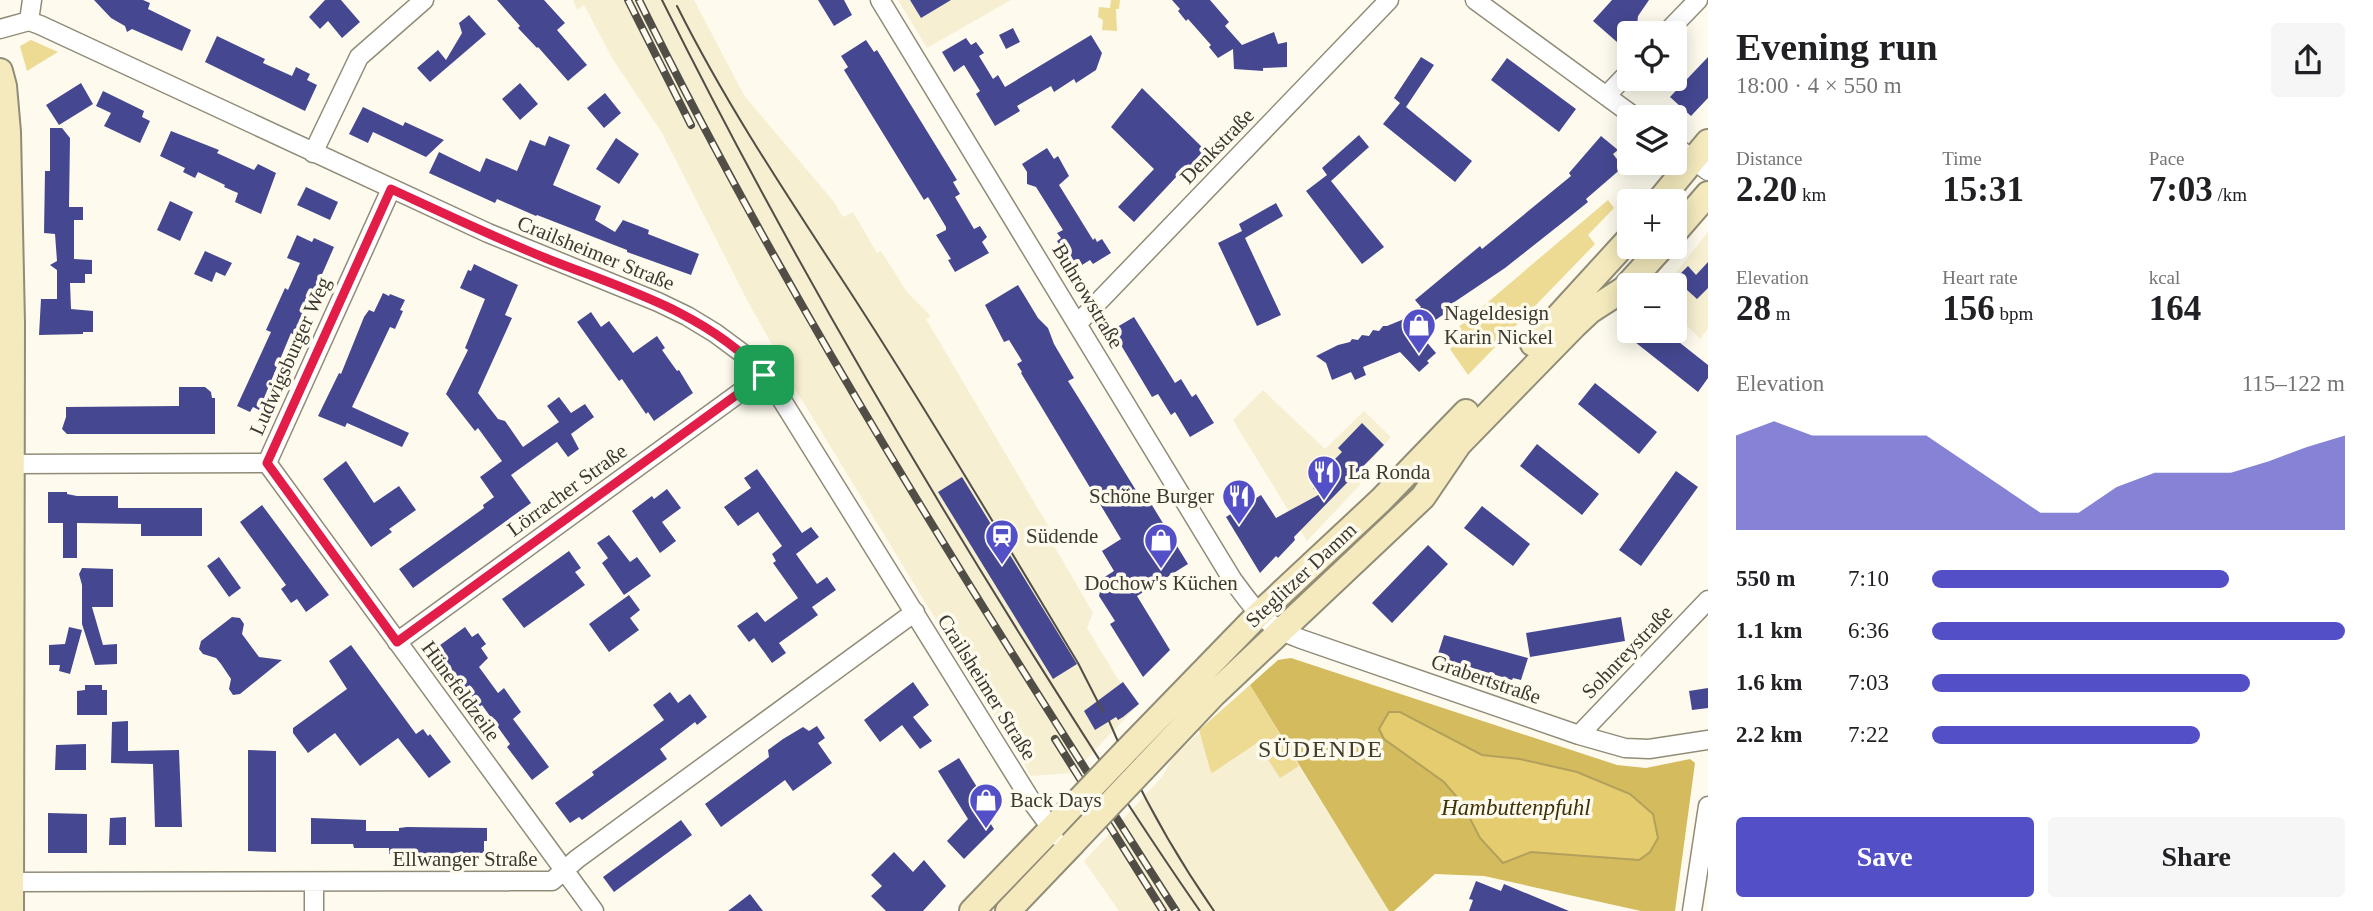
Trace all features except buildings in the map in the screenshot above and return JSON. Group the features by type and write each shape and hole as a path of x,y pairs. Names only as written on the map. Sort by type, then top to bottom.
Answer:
{"main road":[{"path":"0,71 6,106 8,148 6,322 12,464 6,637 11,911"},
{"path":"1669,189 1696,155"},
{"path":"1687,218 1708,194"},
{"name":"Steglitzer Damm","path":"1008,911 1070,847 1135,759 1258,615 1399,481 1617,253"},
{"name":"Steglitzer Damm","path":"972,911 1057,824 1203,705 1423,497 1459,444 1574,326 1590,311 1624,289 1651,259"}],"street":[{"path":"0,29 29,22 33,0"},
{"path":"313,153 359,57 424,0"},
{"name":"Buhrowstraße","path":"880,0 1232,579 1258,615"},
{"name":"Denkstraße","path":"1078,323 1389,0"},
{"path":"1475,0 1618,105"},
{"path":"1678,21 1698,0"},
{"name":"Crailsheimer Straße","path":"29,22 488,233 658,302 687,316 724,340 764,375 780,397 1032,802 1057,824 1070,847"},
{"path":"1606,96 1617,85"},
{"name":"Ludwigsburger Weg","path":"12,464 267,463 391,189"},
{"name":"Lörracher Straße","path":"397,642 764,375"},
{"name":"Hünefeldzeile","path":"267,463 594,911"},
{"name":"Sohnreystraße","path":"1579,735 1708,600"},
{"name":"Ellwanger Straße","path":"11,882 552,881 915,612"},
{"name":"Grabertstraße","path":"1258,615 1280,632 1579,735 1625,748 1649,749 1708,740"},
{"path":"1692,911 1708,806"},
{"path":"314,882 314,911"}],"shaded area":[{"path":"573,0 694,0 744,95 834,202 843,217 853,212 877,253 881,251 907,292 931,316 926,319 1053,534 1049,537 1093,613 1087,628 1118,679 1139,704 1073,773 1031,776 802,400 775,363 780,359 662,133 612,58 584,5 577,10"},
{"path":"898,0 1011,0 927,48"},
{"path":"1111,0 1120,0 1119,9 1116,9 1117,31 1102,30 1103,20 1098,17 1099,7 1110,8"},
{"path":"31,40 58,52 27,71 20,46"},
{"path":"1608,200 1614,208 1588,235 1595,244 1468,375 1450,349 1461,339 1455,330"},
{"path":"1708,232 1708,328 1700,339 1687,326 1687,273 1676,273"},
{"path":"1263,390 1325,449 1364,411 1391,437 1370,462 1353,476 1361,484 1307,541 1233,420"},
{"path":"1291,658 1617,765 1646,768 1690,759 1695,763 1675,911 1641,911 1484,876 1435,874 1394,911 1389,911 1250,685 1278,660","holes":["1400,712 1483,755 1577,772 1629,794 1653,814 1639,860 1530,852 1503,863 1480,838 1462,803 1444,782 1384,739"]},
{"path":"1250,685 1389,911 1119,911 1084,861 1162,777 1174,756"},
{"path":"1250,685 1299,766 1280,778 1257,743 1212,773 1210,769 1199,730"}],"water":[{"name":"Hambuttenpfuhl","path":"1389,712 1400,712 1482,755 1520,759 1577,772 1630,794 1653,814 1658,838 1650,852 1639,860 1531,852 1503,863 1480,838 1462,803 1444,782 1384,739 1379,729"}],"tram line":[{"path":"662,0 746,163 880,403 1023,639 1200,911"},
{"path":"677,6 740,119 941,436 1078,663 1103,712"},
{"path":"1109,721 1157,819 1214,911"}],"railway":[{"path":"628,0 691,125"},
{"path":"639,0 699,118 827,349 964,576 1176,911"},
{"path":"1055,739 1163,911"}],"place":[{"name":"Nageldesign Karin Nickel","path":"1419,355"},
{"name":"La Ronda","path":"1324,502"},
{"name":"Schöne Burger","path":"1239,526"},
{"name":"Südende","path":"1002,566"},
{"name":"Dochow's Küchen","path":"1161,570"},
{"name":"Back Days","path":"986,830"}],"district":[{"name":"SÜDENDE","path":"1321,749"}],"route":[{"path":"391,189 488,233 687,316 742,353 764,375 397,642 267,463 391,189"}]}
